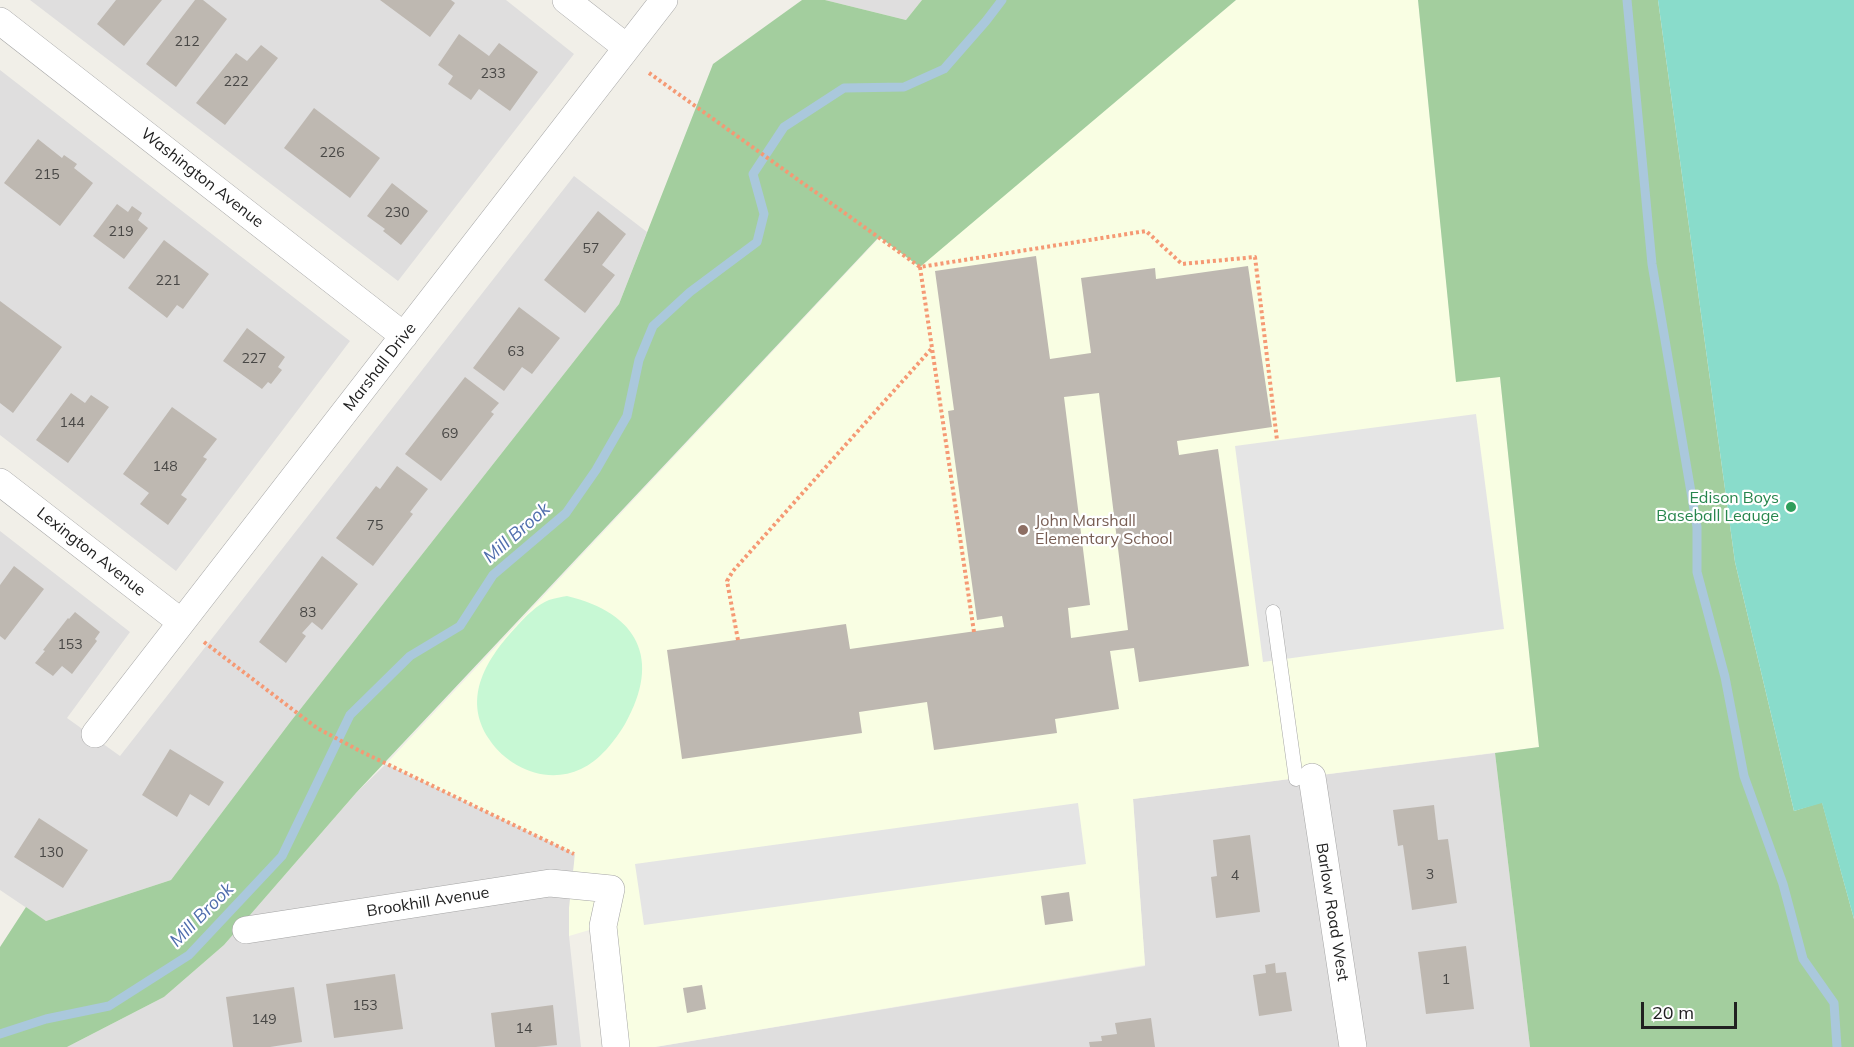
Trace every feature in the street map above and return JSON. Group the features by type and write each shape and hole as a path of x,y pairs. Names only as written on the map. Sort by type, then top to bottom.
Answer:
{"street":[{"path":"566,0 626,47"},
{"name":"Marshall Drive","path":"95,734 664,0"},
{"name":"Washington Avenue","path":"0,21 404,336"},
{"name":"Lexington Avenue","path":"0,482 181,622"},
{"name":"Barlow Road West","path":"1304,778 1353,1047"},
{"name":"Brookhill Avenue","path":"246,930 550,884 610,889 603,926 616,1047"}],"lane":[{"path":"1273,612 1304,778"}],"path":[{"path":"649,73 920,267 1146,231 1182,264 1255,257 1278,440"},
{"path":"920,267 974,632"},
{"path":"738,640 727,581 733,571 933,347"},
{"path":"204,642 317,728 575,854"}],"shaded area":[{"path":"30,0 506,0 574,54 398,281"},
{"path":"825,0 922,0 906,20"},
{"path":"1236,0 1418,0 1456,381 1500,377 1539,747 1133,799 1145,965 655,1047 616,1047 603,926 569,936 569,908 575,854 386,764 880,237 921,266"},
{"name":"Edison Boys Baseball Leauge","path":"1658,0 1854,0 1854,919 1822,803 1794,811 1735,562"},
{"path":"0,70 350,341 176,571 0,435"},
{"path":"574,176 647,232 619,304 291,721 171,880 46,921 0,890 0,531 130,632 67,718 120,756"},
{"path":"1476,414 1504,629 1263,662 1235,446"},
{"path":"1495,753 1530,1047 655,1047 1145,966 1133,799"},
{"path":"386,764 575,854 569,936 581,1047 67,1047 164,997 224,945 356,793"},
{"path":"1078,803 1086,864 644,925 635,864"}],"green space":[{"path":"802,0 825,0 906,20 922,0 1236,0 920,267 879,237 356,793 224,945 164,997 67,1047 0,1047 0,947 26,907 46,921 171,880 291,721 619,304 713,64"},
{"path":"1418,0 1658,0 1735,562 1794,811 1822,802 1854,919 1854,1047 1530,1047 1495,753 1539,747 1500,377 1456,382"},
{"path":"567,596 611,614 626,627 636,642 642,659 642,679 636,701 625,724 600,756 581,769 555,775 542,774 517,765 497,749 489,739 477,708 478,693 488,664 520,622 545,602"}],"building":[{"path":"116,0 162,0 124,46 97,24"},
{"path":"195,0 203,0 227,19 176,87 146,64"},
{"path":"380,0 451,0 455,3 430,37"},
{"path":"459,34 489,56 499,43 538,72 510,111 479,89 471,100 448,84 453,76 438,65"},
{"path":"261,45 278,58 225,125 196,103 236,53 247,61"},
{"path":"314,108 380,158 350,198 284,148"},
{"path":"38,139 62,158 64,155 77,164 74,168 93,183 60,226 4,183"},
{"path":"392,183 428,211 401,245 367,216"},
{"path":"117,204 128,212 132,206 142,213 138,220 148,228 124,259 93,236"},
{"path":"598,211 626,234 602,265 615,275 585,313 544,280"},
{"path":"164,240 209,274 183,309 177,305 167,318 128,288"},
{"name":"John Marshall Elementary School","path":"1036,256 1050,359 1091,353 1081,278 1155,268 1156,279 1248,266 1272,427 1177,441 1179,455 1218,449 1249,666 1139,682 1134,648 1110,651 1119,709 1055,719 1057,733 934,750 927,702 859,712 862,733 682,759 667,650 846,624 850,649 1004,627 1002,616 977,620 948,411 954,410 935,271","holes":["1099,393 1128,630 1071,638 1068,608 1090,605 1064,397"]},
{"path":"0,301 62,347 13,413 0,403"},
{"path":"519,307 560,338 532,374 522,367 504,391 473,368"},
{"path":"247,328 285,357 278,367 282,370 271,384 268,382 262,389 223,361"},
{"path":"465,377 499,403 491,412 494,414 441,481 405,454"},
{"path":"71,393 85,403 91,395 109,407 68,463 36,440"},
{"path":"172,407 217,439 203,457 207,459 181,495 187,499 168,525 140,504 149,493 123,474"},
{"path":"397,466 428,489 410,512 413,514 373,566 336,538 376,486 380,489"},
{"path":"322,556 358,584 322,630 312,622 302,633 306,636 286,663 259,642"},
{"path":"14,566 44,589 5,640 0,636 0,585"},
{"path":"75,612 100,632 95,639 97,641 72,674 62,666 53,676 35,663 68,618"},
{"path":"170,749 224,782 209,806 190,794 177,817 142,795"},
{"path":"1434,805 1438,840 1448,839 1457,903 1412,910 1403,845 1398,846 1393,810"},
{"path":"39,818 88,850 63,888 14,857"},
{"path":"1250,835 1260,912 1216,918 1211,877 1217,876 1213,840"},
{"path":"1069,892 1073,921 1045,925 1041,896"},
{"path":"1466,946 1474,1009 1426,1014 1418,952"},
{"path":"1275,963 1276,973 1286,972 1292,1011 1259,1016 1253,975 1266,973 1265,965"},
{"path":"395,974 403,1029 334,1038 326,984"},
{"path":"702,985 706,1009 687,1013 683,988"},
{"path":"294,987 302,1042 270,1047 233,1047 226,997"},
{"path":"553,1005 557,1045 495,1047 491,1013"},
{"path":"1151,1018 1155,1047 1090,1047 1089,1042 1102,1041 1101,1036 1117,1034 1115,1023"}],"waterway":[{"name":"Mill Brook","path":"0,1034 46,1019 109,1006 189,955 282,856 350,715 410,656 460,626 493,575 566,513 596,470 627,416 639,360 653,326 690,292 757,242 764,214 753,174 784,127 844,88 904,87 944,69 1002,0"},
{"path":"1627,0 1652,264 1697,527 1697,572 1725,677 1744,776 1783,884 1803,959 1834,1003 1837,1047"}],"place":[{"name":"Edison Boys Baseball Leauge","path":"1791,507"},
{"name":"John Marshall Elementary School","path":"1023,530"}]}
